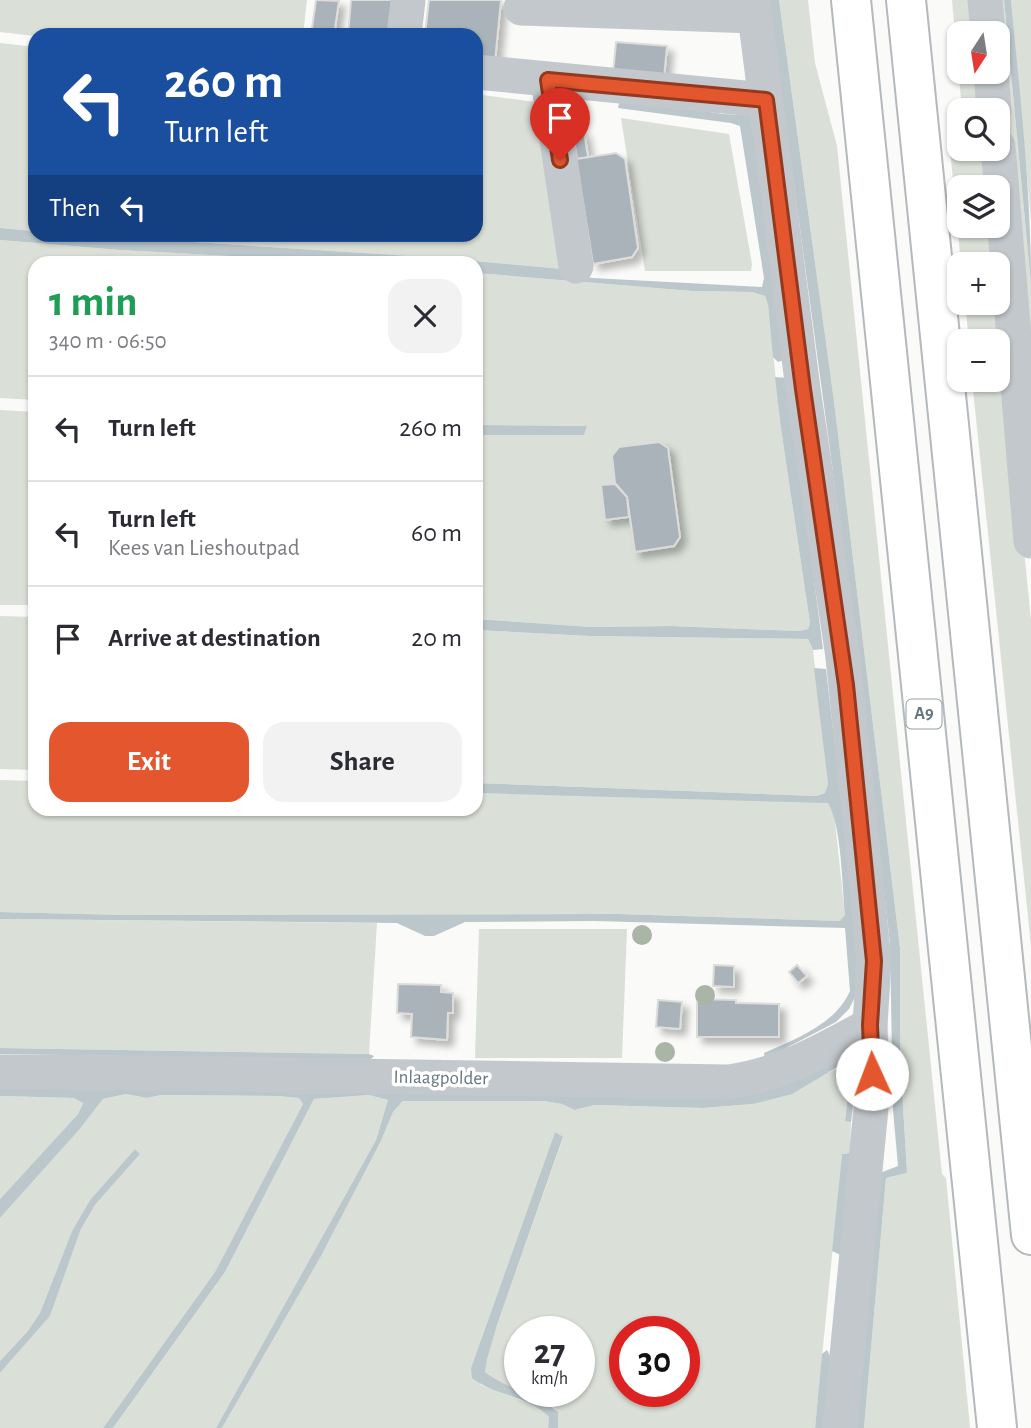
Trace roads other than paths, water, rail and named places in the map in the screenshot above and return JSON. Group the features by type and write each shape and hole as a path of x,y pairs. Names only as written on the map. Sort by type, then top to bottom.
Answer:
{"highway":[{"name":"A9","path":"851,0 997,1428"},
{"path":"906,0 1031,1235"}],"street":[{"path":"405,28 408,0"},
{"path":"985,0 987,21"},
{"path":"521,8 754,8 803,389 844,671 874,961 870,1025 872,1098 840,1428"},
{"path":"483,73 766,100"},
{"path":"548,80 576,266"},
{"path":"999,161 1031,541"},
{"name":"Inlaagpolder","path":"0,1072 728,1082 750,1079 789,1067 870,1025"}]}
